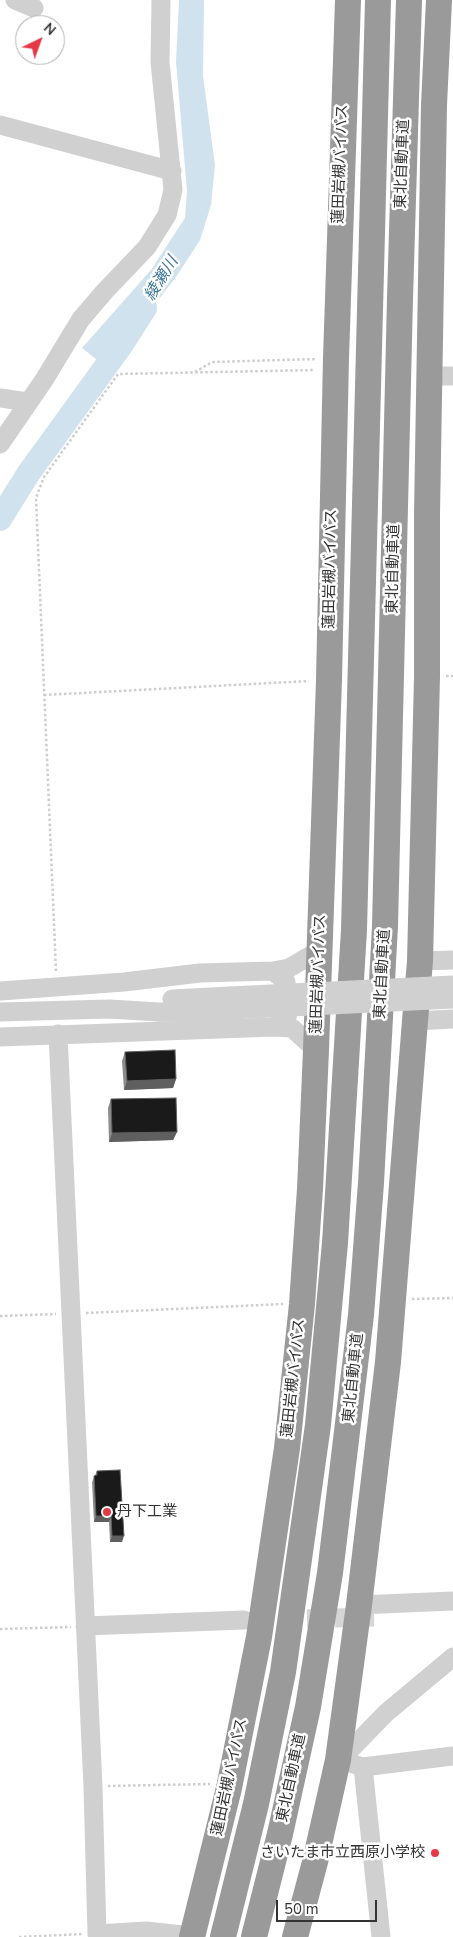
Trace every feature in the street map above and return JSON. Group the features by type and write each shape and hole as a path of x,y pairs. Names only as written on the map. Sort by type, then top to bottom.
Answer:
{"highway":[{"name":"蓮田岩槻バイパス","path":"192,1936 229,1788 260,1628 287,1448 302,1304 310,1189 329,680 325,364 348,0"},
{"name":"東北自動車道","path":"223,1937 256,1804 283,1672 318,1426 335,1243 354,930 378,0"},
{"name":"東北自動車道","path":"254,1937 280,1834 308,1707 330,1573 361,1315 372,1183 386,916 399,307 409,0"},
{"path":"295,1937 315,1862 338,1760 367,1611 420,961 427,677 441,376 434,114 445,48 439,0"}],"street":[{"path":"15,0 34,8"},
{"path":"0,444 81,319 147,247 168,216 173,190 160,62 161,0"},
{"path":"0,125 172,171"},
{"path":"0,398 28,402"},
{"path":"0,992 124,982 200,973 273,971 289,968 320,950"},
{"path":"420,961 453,960"},
{"path":"273,971 286,982 288,1014 274,1027"},
{"path":"230,1003 453,985"},
{"path":"0,1012 109,1009 161,1000 230,1003 453,1000"},
{"path":"415,1021 453,1019"},
{"path":"0,1037 274,1027 292,1028 316,1050"},
{"path":"58,1034 93,1787 97,1935 146,1931 192,1936"},
{"path":"367,1611 453,1601"},
{"path":"367,1611 453,1614"},
{"path":"85,1626 244,1620"},
{"path":"338,1760 352,1749 386,1713 453,1657"},
{"path":"338,1760 363,1767 453,1756"},
{"path":"363,1767 381,1937"}],"path":[{"path":"194,372 212,362 325,364"},
{"path":"57,988 36,498 44,477 118,374 194,372 325,364"},
{"path":"44,695 329,680"},
{"path":"393,1300 453,1298"},
{"path":"0,1316 302,1304"},
{"path":"0,1629 85,1626"},
{"path":"93,1787 206,1783 229,1788"},
{"path":"19,1937 97,1935"}],"water":[{"path":"179,0 204,0 203,76 215,165 211,205 200,240 176,277 144,318 101,363 82,348 151,270 185,218 187,191 176,62"}],"building":[{"path":"175,1050 176,1079 127,1081 125,1052"},
{"path":"176,1098 177,1132 112,1133 111,1099"},
{"path":"120,1470 124,1536 112,1536 111,1516 96,1516 94,1476 97,1475 97,1471"}],"waterway":[{"name":"綾瀬川","path":"0,519 28,474 120,347 145,308"}],"tunnel":[{"path":"251,1620 374,1617"}],"place":[{"name":"丹下工業","path":"107,1512"},
{"name":"さいたま市立西原小学校","path":"435,1853"}]}
